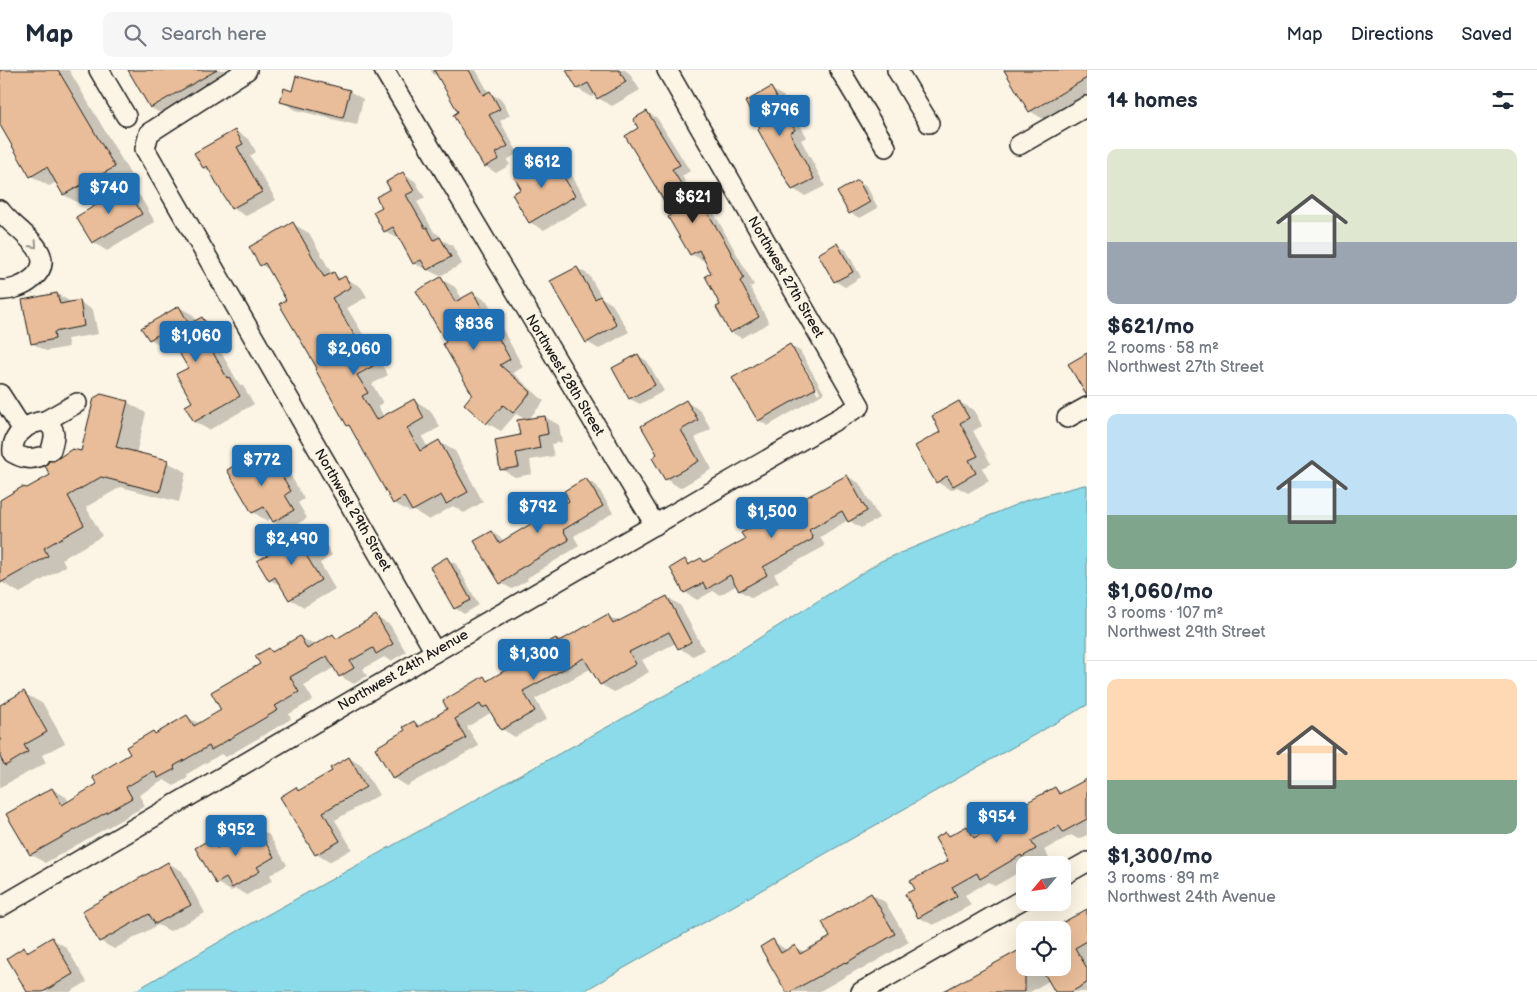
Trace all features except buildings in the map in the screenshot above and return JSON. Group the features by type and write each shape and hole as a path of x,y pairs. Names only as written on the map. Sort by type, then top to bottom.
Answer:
{"street":[{"path":"99,70 126,116"},
{"name":"Northwest 29th Street","path":"246,70 149,133 145,149 435,652"},
{"name":"Northwest 28th Street","path":"384,70 655,525"},
{"name":"Northwest 27th Street","path":"667,70 860,406"},
{"path":"840,70 886,147"},
{"path":"897,70 929,124"},
{"path":"1020,145 1087,106"},
{"path":"0,210 40,252 42,264 39,273 26,285 0,290"},
{"path":"2,401 23,430"},
{"path":"45,421 51,425 55,436 45,453 30,459 6,456 14,439 23,430 32,424 45,421 77,403"},
{"name":"Northwest 24th Avenue","path":"0,907 860,406"},
{"path":"1067,418 1087,407"},
{"path":"1071,871 1087,862"},
{"path":"861,992 1016,903"}],"water":[{"path":"1087,485 1087,705 582,992 133,992 238,931 696,678 881,561 1027,500"}]}
